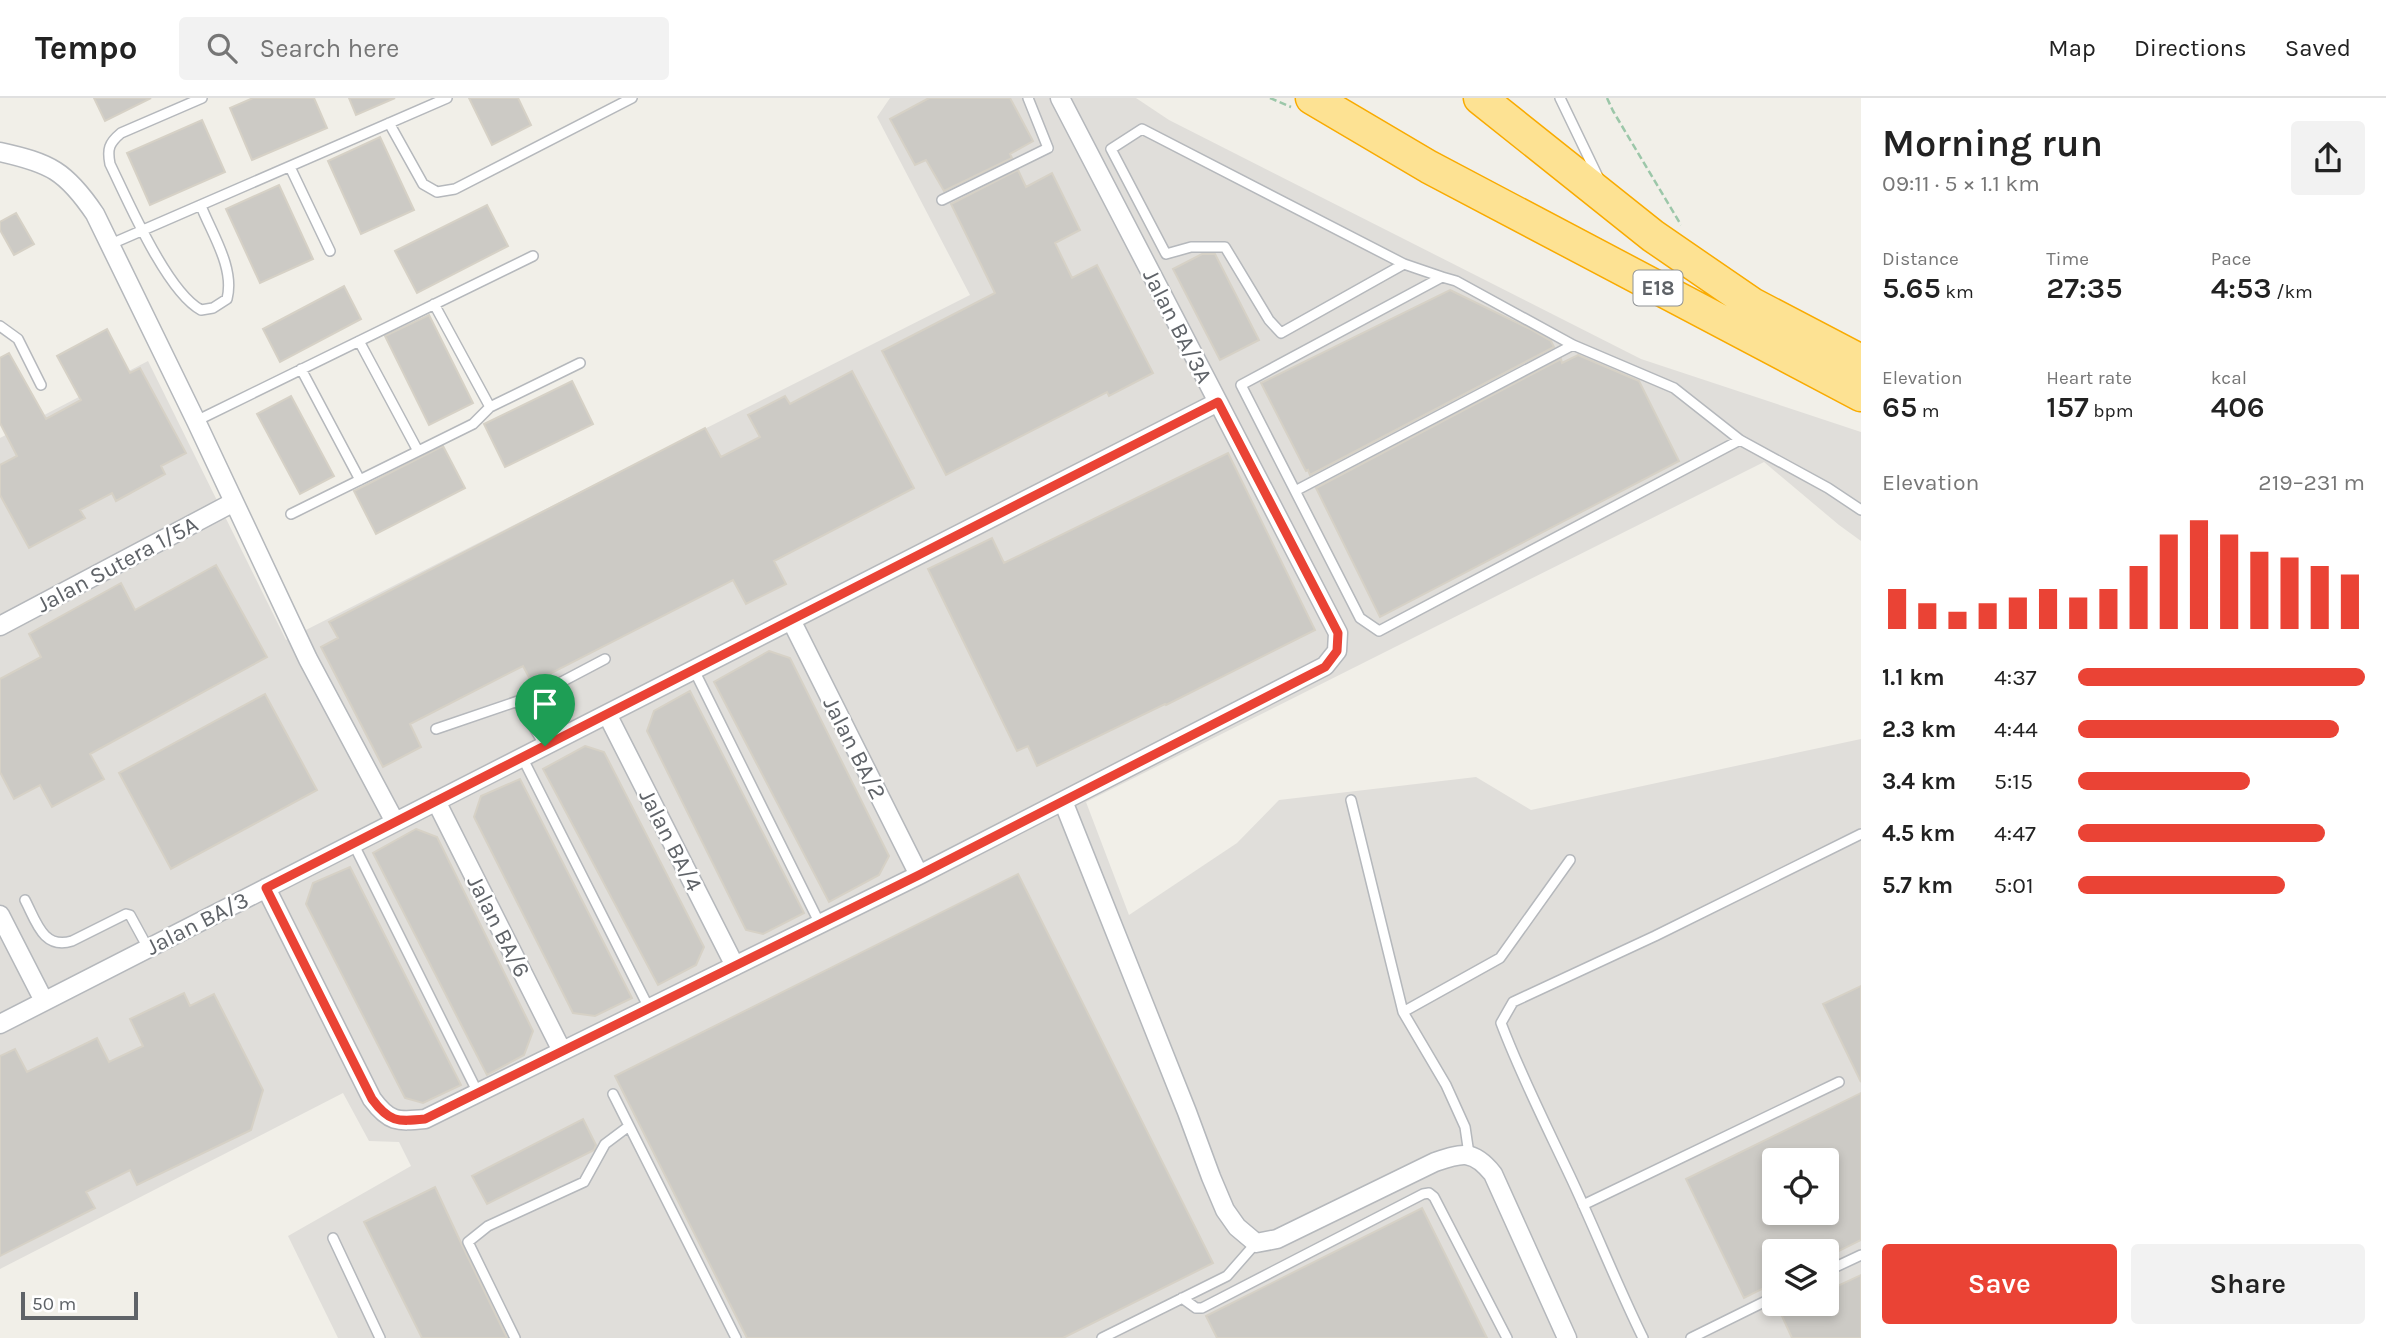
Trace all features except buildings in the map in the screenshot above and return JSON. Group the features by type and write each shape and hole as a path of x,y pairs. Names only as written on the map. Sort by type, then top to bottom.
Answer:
{"highway":[{"name":"E18","path":"1312,98 1429,167 1861,395"},
{"name":"E18","path":"1480,98 1611,205 1752,304 1861,361"}],"street":[{"name":"Jalan BA/3A","path":"1060,98 1338,633 1337,651 1325,667 1063,801"},
{"path":"0,152 37,160 60,172 80,191 111,244 308,659 395,822"},
{"name":"Jalan BA/3","path":"0,1024 1218,402"},
{"name":"Jalan Sutera 1/5A","path":"0,626 234,502"},
{"name":"Jalan BA/2","path":"791,620 919,875"},
{"name":"Jalan BA/4","path":"607,714 735,966"},
{"name":"Jalan BA/6","path":"436,801 562,1051"},
{"path":"266,888 372,1099 384,1115 403,1121 425,1119 1063,801 1225,1210 1237,1227 1256,1243 1277,1239 1435,1162 1469,1154 1482,1161 1493,1174 1567,1338"},
{"path":"0,915 44,1001"}],"lane":[{"path":"201,206 227,268 230,286 227,299 201,310 190,304 178,290 142,230 107,153 111,141 121,133 202,98"},
{"path":"111,244 447,98"},
{"path":"389,123 424,184 437,192 455,189 632,98"},
{"path":"943,200 1048,148 1028,98"},
{"path":"1560,98 1611,205"},
{"path":"1404,264 1281,333 1269,320 1225,247 1191,247 1166,254 1111,149 1142,128 1404,264 1456,281 1573,345 1674,388 1740,440 1828,488 1861,510"},
{"path":"290,167 330,251"},
{"path":"196,421 533,256"},
{"path":"1442,277 1241,385 1297,490 1360,618 1379,631 1740,440"},
{"path":"434,304 490,407"},
{"path":"0,326 18,339 41,385"},
{"path":"359,341 418,452"},
{"path":"1297,490 1573,345"},
{"path":"291,514 473,424 490,407 580,363"},
{"path":"301,369 360,480"},
{"path":"436,729 550,688 605,659"},
{"path":"694,670 820,924"},
{"path":"518,701 545,746"},
{"path":"522,757 649,1008"},
{"path":"1351,800 1403,1013 1446,1086 1465,1127 1469,1154"},
{"path":"1643,1338 1520,1074 1502,1023 1513,1002 1655,936 1861,834"},
{"path":"353,843 478,1093"},
{"path":"1403,1013 1500,958 1570,860"},
{"path":"25,900 40,931 52,943 72,941 126,914 130,915 148,948"},
{"path":"1583,1205 1839,1082"},
{"path":"613,1094 736,1338"},
{"path":"515,1338 468,1242 488,1226 584,1182 605,1144 629,1126"},
{"path":"1182,1298 1196,1308 1202,1308 1429,1193 1434,1196 1507,1338"},
{"path":"333,1238 380,1338"},
{"path":"1102,1338 1227,1276 1256,1243"},
{"path":"1839,1266 1861,1255"},
{"path":"1691,1338 1762,1303"}],"path":[{"path":"1607,98 1682,226"}],"shaded area":[{"path":"890,98 1136,98 1169,120 1641,359 1861,432 1861,541 1764,462 1086,802 1129,915 1237,843 1279,800 1476,777 1531,810 1861,739 1861,1338 338,1338 288,1236 411,1166 399,1142 369,1141 343,1093 0,1269 0,438 148,361 286,640 970,295 877,117"}],"route":[{"path":"1218,402 1338,633 1337,651 1325,667 919,875 425,1119 403,1121 384,1115 372,1099 266,888 545,746 1218,402"}]}
